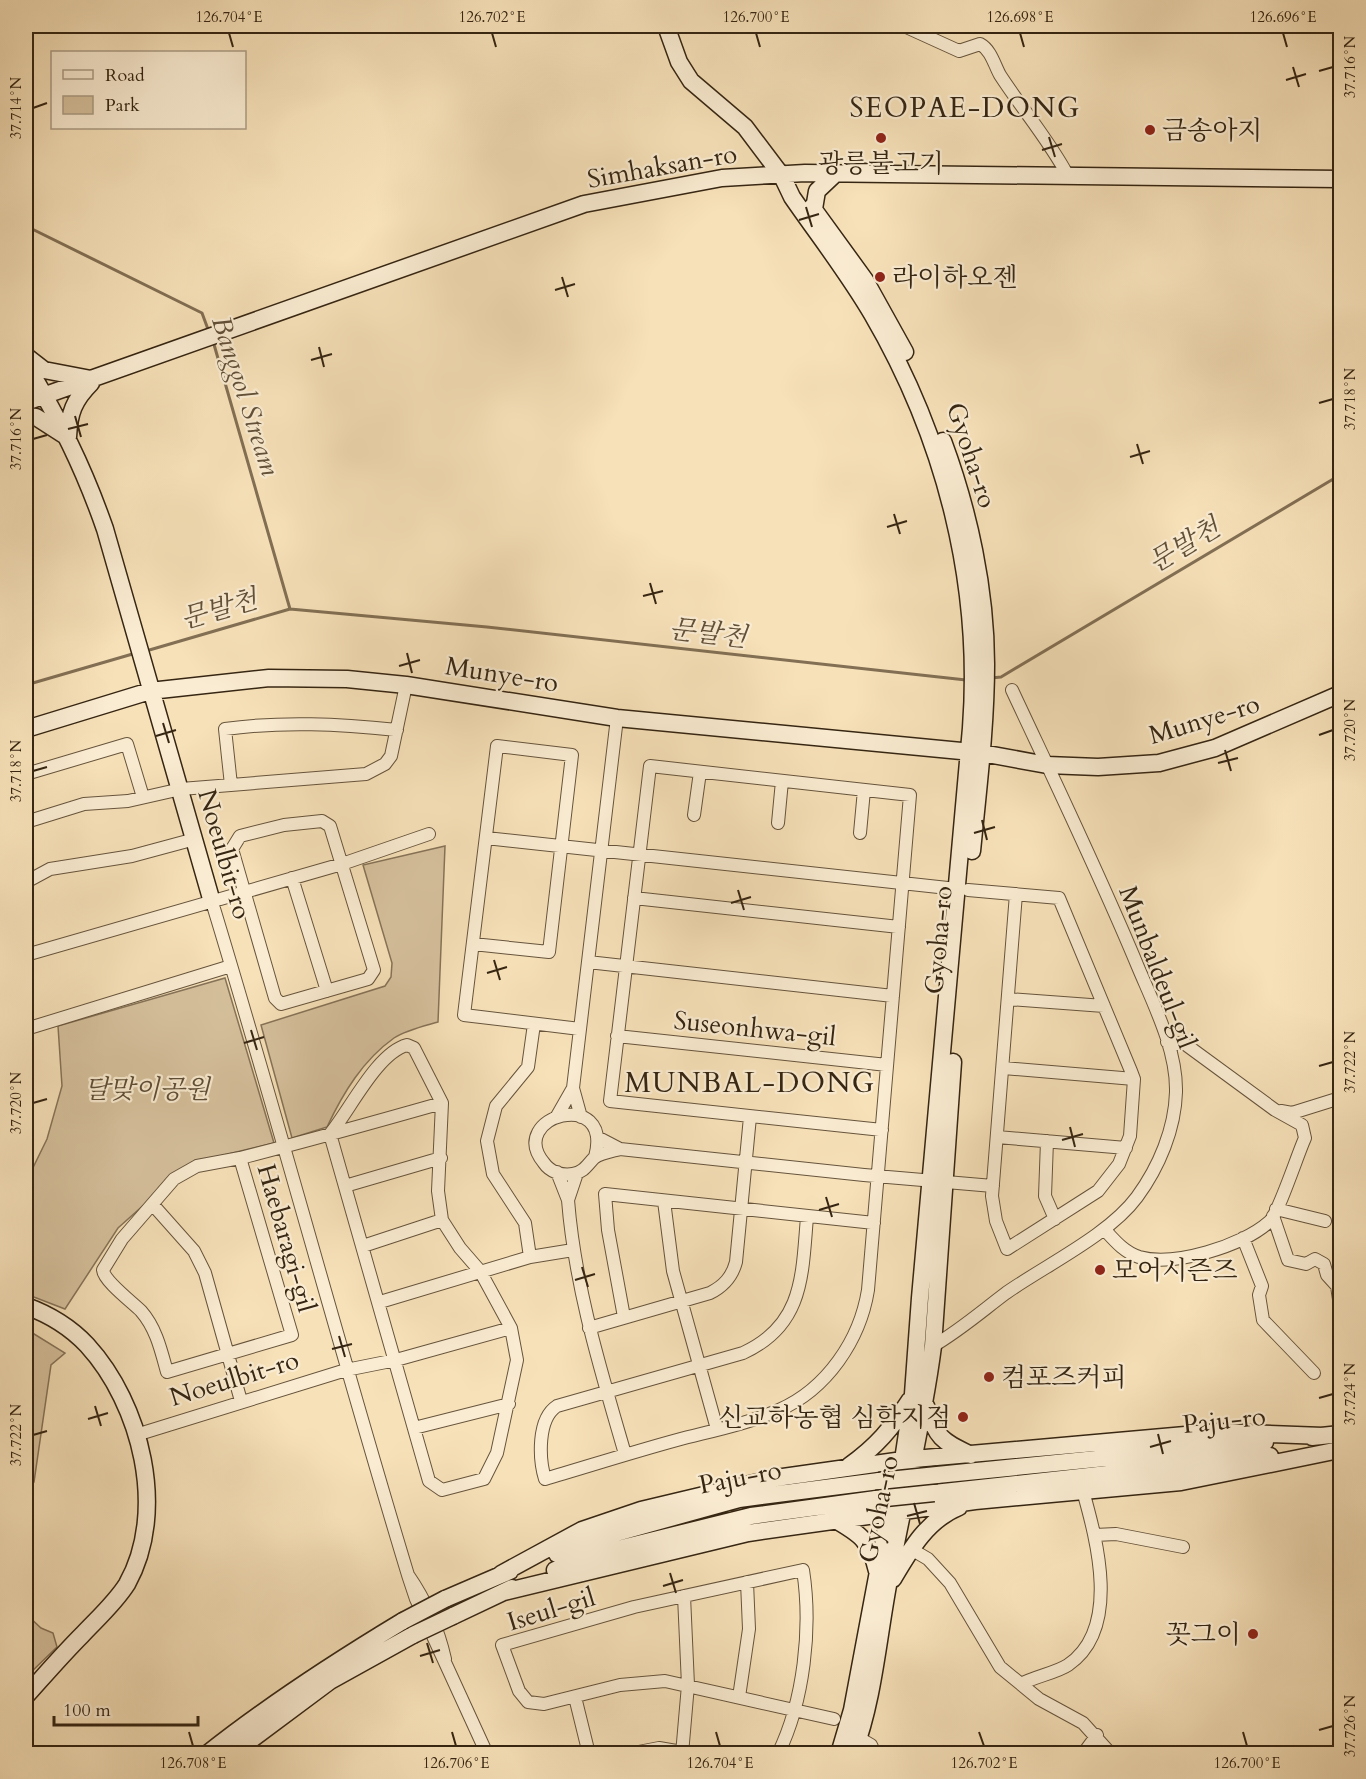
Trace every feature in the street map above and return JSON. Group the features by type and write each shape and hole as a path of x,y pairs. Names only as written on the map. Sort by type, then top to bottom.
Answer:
{"street":[{"name":"Gyoha-ro","path":"666,26 679,62 691,81 745,127 782,176 814,209 865,280 888,319 927,398 947,452 973,547 981,598 976,753 919,1399 909,1460 877,1574 852,1710 839,1754"},
{"path":"904,26 958,51 980,44 987,48 999,73 1057,154 1068,176"},
{"name":"Simhaksan-ro","path":"26,402 584,204 722,178 835,174 1341,179"},
{"path":"814,209 817,191 835,174"},
{"name":"Gyoha-ro","path":"782,176 792,197 872,313 917,402 950,501 964,562 980,662"},
{"path":"26,356 44,370 95,379"},
{"name":"Noeulbit-ro","path":"26,364 84,470 105,529 212,902 286,1147 346,1370 408,1575 423,1595 440,1635 446,1659 487,1754"},
{"path":"68,438 69,413 78,397 95,379"},
{"path":"26,416 51,425 68,438"},
{"name":"Munye-ro","path":"26,729 148,683 269,678 347,678 617,718 976,753 1047,765 1126,767 1187,757 1247,736 1341,694"},
{"path":"26,822 84,804 128,801 181,789 366,774 385,764 390,756 405,685"},
{"name":"Munbaldeul-gil","path":"933,1346 1104,1229 1136,1198 1151,1175 1167,1139 1176,1091 1167,1042 1120,924 1012,690"},
{"path":"581,1117 573,1088 617,718"},
{"path":"231,785 225,729 263,724 315,723 397,730"},
{"path":"26,774 127,744 143,797"},
{"path":"473,944 549,952 572,755 497,746 464,1015 580,1029"},
{"path":"807,1217 801,1285 786,1319 767,1340 756,1347 551,1409 539,1457 545,1479 760,1417 795,1402 812,1390 839,1359 856,1332 866,1303 874,1223 882,1130 887,1065 903,883 910,795 650,766 610,1101 882,1130"},
{"path":"694,815 699,772"},
{"path":"778,823 782,781"},
{"path":"860,833 864,790"},
{"path":"322,821 330,826 342,864 374,970 368,979 281,1004 275,998 246,891 232,849 240,836 284,825 322,821"},
{"path":"26,956 342,864 429,834"},
{"path":"486,838 1059,898 1134,1079 1130,1136 1108,1181 1098,1191 1007,1249 996,1221 993,1186 1016,894"},
{"path":"26,882 50,869 132,856 195,839"},
{"path":"292,878 327,992"},
{"path":"634,898 899,927"},
{"name":"Suseonhwa-gil","path":"588,962 893,996"},
{"path":"26,1029 231,966"},
{"path":"1008,999 1104,1006"},
{"path":"530,1257 525,1223 493,1174 487,1142 488,1128 496,1106 528,1066 534,1023"},
{"name":"Suseonhwa-gil","path":"617,1036 887,1065"},
{"path":"1104,1229 1123,1250 1141,1257 1182,1259 1243,1238 1271,1221 1305,1138 1302,1125 1275,1110 1185,1044 1167,1042"},
{"path":"407,1045 414,1048 442,1103 438,1191 442,1220 460,1248 480,1271 511,1328 517,1360 497,1453 484,1479 442,1490 429,1481 380,1302 330,1134 379,1064 399,1047 407,1045"},
{"path":"1003,1068 1134,1079"},
{"path":"557,1116 573,1088"},
{"path":"1275,1110 1292,1113 1341,1098"},
{"name":"Haebaragi-gil","path":"240,1158 292,1335 167,1372 151,1325 122,1291 105,1279 103,1270 122,1239 154,1206 174,1179 197,1166 286,1147 442,1103"},
{"path":"570,1113 581,1117 594,1128 597,1137 595,1157 589,1166 577,1173 557,1172 543,1163 537,1143 543,1125 557,1116 570,1113"},
{"path":"589,1328 719,1289 729,1278 736,1262 750,1117"},
{"path":"597,1137 620,1149 993,1186"},
{"path":"997,1137 1126,1148"},
{"path":"1047,1141 1045,1196 1055,1219"},
{"path":"595,1157 620,1149"},
{"path":"345,1186 441,1158"},
{"path":"557,1172 568,1200 573,1250 589,1328 626,1454"},
{"path":"568,1200 577,1173"},
{"name":"Gyoha-ro","path":"919,1399 933,1346 937,1180"},
{"path":"624,1317 609,1240 605,1194 874,1223"},
{"path":"664,1201 669,1251 717,1429"},
{"path":"154,1206 194,1251 205,1273 241,1401"},
{"path":"1274,1212 1325,1221"},
{"path":"1274,1212 1288,1260 1306,1264 1315,1259 1324,1264 1327,1275 1337,1286 1341,1306"},
{"path":"363,1246 442,1220"},
{"path":"1243,1238 1262,1286 1259,1295 1263,1320 1314,1373"},
{"path":"380,1302 530,1257 573,1250"},
{"path":"26,1306 50,1316 85,1343 101,1362 123,1400 136,1435 146,1486 147,1513 138,1558 126,1584 107,1610 26,1696"},
{"path":"346,1370 396,1360 511,1328"},
{"name":"Noeulbit-ro","path":"136,1435 346,1370"},
{"path":"846,1468 875,1448 919,1399 934,1429 944,1442 971,1456"},
{"path":"414,1428 509,1404"},
{"path":"501,1574 582,1530 641,1510 743,1484 846,1468 909,1460 971,1456 1041,1446 1219,1432 1323,1436"},
{"name":"Paju-ro","path":"207,1754 256,1714 312,1676 403,1621 501,1574 598,1538 739,1499 879,1481 1341,1434"},
{"path":"504,1592 748,1533 834,1519 975,1501 1213,1477 1337,1451"},
{"name":"Paju-ro","path":"232,1754 330,1681 413,1635 504,1592 602,1553 751,1516 1220,1460 1337,1451"},
{"path":"1021,1684 1040,1674 1066,1666 1085,1649 1097,1620 1101,1582 1095,1535 1083,1491"},
{"path":"887,1590 921,1534 948,1512 975,1501"},
{"name":"Gyoha-ro","path":"856,1746 887,1590 895,1512"},
{"path":"834,1519 863,1536 873,1557 877,1574"},
{"path":"1095,1535 1116,1534 1184,1547"},
{"path":"911,1549 928,1559 950,1583 1000,1667 1039,1699 1083,1724 1096,1735 1111,1754"},
{"name":"Iseul-gil","path":"778,1754 794,1709 805,1640 803,1570 684,1596 502,1645 523,1698 536,1705 637,1682 665,1681 688,1685 794,1709 834,1719"},
{"path":"738,1697 749,1629 747,1582"},
{"path":"628,1754 659,1748 684,1753 688,1685 684,1596"},
{"path":"575,1697 590,1754"},
{"path":"1083,1754 1096,1735"},
{"path":"856,1746 871,1745 875,1754"}],"green space":[{"path":"445,846 438,1022 415,1028 394,1038 363,1067 327,1127 292,1138 261,1025 385,986 391,977 392,963 363,865"},
{"name":"달맞이공원","path":"225,978 274,1143 191,1163 118,1228 65,1309 26,1294 26,1182 47,1139 62,1086 58,1026"},
{"path":"26,1329 65,1353 51,1365 34,1482 26,1494"},
{"path":"26,1614 41,1628 53,1633 57,1647 26,1677"}],"waterway":[{"name":"Banggol Stream","path":"26,226 202,313 209,332"},
{"name":"Banggol Stream","path":"213,341 290,609"},
{"name":"문발천","path":"991,678 1001,677 1340,475"},
{"name":"문발천","path":"146,651 290,609 487,627 966,680"},
{"name":"문발천","path":"26,685 136,653"}],"place":[{"name":"금송아지","path":"1150,130"},
{"name":"광릉불고기","path":"881,138"},
{"name":"라이하오젠","path":"880,277"},
{"name":"모어시즌즈","path":"1100,1270"},
{"name":"컴포즈커피","path":"989,1377"},
{"name":"신교하농협 심학지점","path":"963,1417"},
{"name":"꼿그이","path":"1253,1634"}],"district":[{"name":"SEOPAE-DONG","path":"965,107"},
{"name":"MUNBAL-DONG","path":"750,1082"}]}
